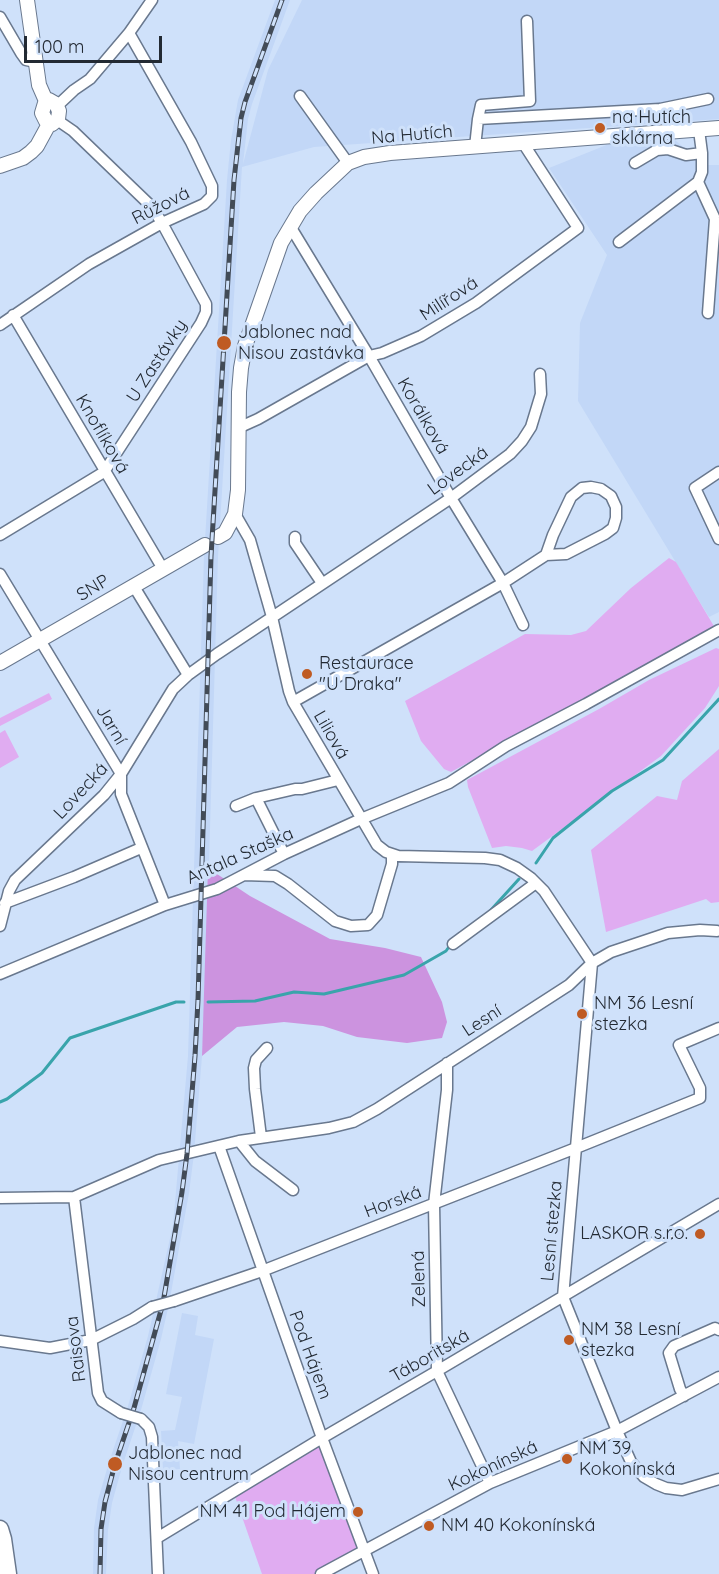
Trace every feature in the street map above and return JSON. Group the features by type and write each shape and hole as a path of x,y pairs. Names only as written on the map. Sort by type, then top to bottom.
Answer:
{"main road":[{"path":"0,1529 8,1574"}],"street":[{"path":"27,0 39,85 53,113"},
{"path":"0,166 23,158 37,146 53,113 74,90 90,79 129,33 152,0"},
{"path":"0,17 26,60 36,62"},
{"path":"475,147 481,105 530,101 527,21"},
{"name":"Růžová","path":"0,325 89,264 162,223 204,204 212,196 212,186 191,142 129,33"},
{"path":"300,96 348,163"},
{"path":"478,119 660,108 708,99"},
{"name":"U Zastávky","path":"0,535 104,472 206,312 206,304 152,207 53,113"},
{"name":"Na Hutích","path":"235,514 238,490 241,368 245,346 281,243 290,226 316,193 348,163 390,153 719,128"},
{"path":"619,242 698,182 702,172 699,130"},
{"name":"Milířová","path":"238,428 369,356 420,336 476,303 578,228 523,143"},
{"path":"635,163 657,150 668,149 686,155 702,153"},
{"path":"698,182 717,221 708,313"},
{"name":"Korálková","path":"290,226 503,583 523,625"},
{"name":"Knoflíková","path":"13,315 163,569"},
{"name":"Lovecká","path":"0,926 2,899 15,880 104,795 121,774 173,689 188,675 451,498 510,454 522,441 531,426 541,394 540,374"},
{"path":"719,472 695,489 719,539"},
{"path":"293,702 503,583 546,555 566,554 605,534 613,528 616,518 616,507 611,496 591,486 582,488 571,497 546,555"},
{"path":"218,537 225,533 235,514"},
{"name":"Liliová","path":"235,514 250,540 293,702 377,845 392,855"},
{"path":"295,537 295,543 322,584"},
{"name":"SNP","path":"0,663 205,545"},
{"name":"Jarní","path":"0,574 121,774 121,794 165,905"},
{"path":"133,585 188,675"},
{"name":"Antala Staška","path":"0,974 165,905 217,889 284,854 361,819 432,791 459,777 506,746 719,630"},
{"path":"236,806 256,798 338,780"},
{"path":"256,798 284,854"},
{"path":"2,899 74,877 141,848"},
{"path":"242,875 275,876 335,921 351,926 368,925 378,915 392,864 392,855 500,860 518,867 536,883 551,901 592,963"},
{"path":"453,944 536,883"},
{"name":"Lesní","path":"0,1198 74,1197 159,1160 239,1141 329,1128 353,1122 369,1114 569,985 592,963 611,952 668,933 700,930 717,932"},
{"name":"Lesní stezka","path":"592,963 563,1297 631,1462 644,1477 666,1488 682,1490 719,1479"},
{"name":"Horská","path":"0,1341 50,1348 91,1340 133,1319 152,1306 174,1301 262,1271 700,1098 700,1088 679,1045 719,1028"},
{"path":"261,1137 254,1068 256,1059 267,1048"},
{"name":"Zelená","path":"447,1064 447,1090 434,1204 437,1371 490,1483"},
{"path":"239,1141 255,1161 293,1190"},
{"name":"Pod Hájem","path":"219,1146 322,1438 373,1574"},
{"name":"Raisova","path":"74,1197 98,1394 102,1401 121,1413 141,1419 149,1428 152,1437 158,1574"},
{"name":"Táboritská","path":"157,1538 719,1204"},
{"path":"684,1396 669,1353 674,1346 715,1328 719,1329"},
{"name":"Kokonínská","path":"321,1574 490,1483 617,1431 719,1377"}],"shaded area":[{"path":"275,0 290,0 252,104 243,164 268,70 302,0 719,0 719,119 314,147 242,167 218,556 205,1000 194,1154 189,1193 161,1339 112,1503 106,1574 93,1574 94,1528 98,1500 148,1336 173,1225 188,1056 204,556 227,180 238,100"},
{"path":"675,140 704,165 719,165 719,612 709,617 578,401 580,323 607,255 549,168 609,144"},
{"path":"669,558 676,562 715,628 451,772 444,769 421,741 405,701 525,634 571,635 586,631 631,588"},
{"path":"716,648 719,649 719,686 705,708 661,756 532,851 506,846 492,848 467,780 649,680"},
{"path":"49,693 52,699 0,726 0,718"},
{"path":"5,730 19,757 0,768 0,733"},
{"path":"719,749 719,902 711,903 706,899 606,932 591,850 657,796 677,800 682,781"},
{"path":"208,868 250,896 330,939 385,948 421,957 442,1002 447,1022 442,1038 407,1043 357,1037 323,1026 284,1022 237,1027 202,1056"},
{"path":"182,1313 198,1316 195,1335 214,1339 194,1444 178,1441 180,1469 163,1470 161,1431 175,1430 182,1397 166,1394"},
{"path":"322,1438 365,1550 321,1574 262,1574 233,1491"}],"waterway":[{"path":"536,863 553,838 612,791 663,760 719,699"},
{"path":"490,911 519,879"},
{"path":"208,1002 255,1001 294,992 324,994 404,975 446,951 451,944"},
{"path":"0,1102 42,1073 70,1038 176,1002 184,1002"}],"railway":[{"path":"100,1574 101,1529 105,1502 163,1303 187,1154 198,1000 211,556 234,180 245,102 282,0"}],"place":[{"name":"na Hutích sklárna","path":"600,128"},
{"name":"Jablonec nad Nisou zastávka","path":"224,343"},
{"name":"Restaurace \"U Draka\"","path":"307,674"},
{"name":"NM 36 Lesní stezka","path":"582,1014"},
{"name":"LASKOR s.r.o.","path":"700,1234"},
{"name":"NM 38 Lesní stezka","path":"569,1340"},
{"name":"NM 39 Kokonínská","path":"567,1459"},
{"name":"Jablonec nad Nisou centrum","path":"115,1464"},
{"name":"NM 41 Pod Hájem","path":"358,1512"},
{"name":"NM 40 Kokonínská","path":"429,1526"}]}
